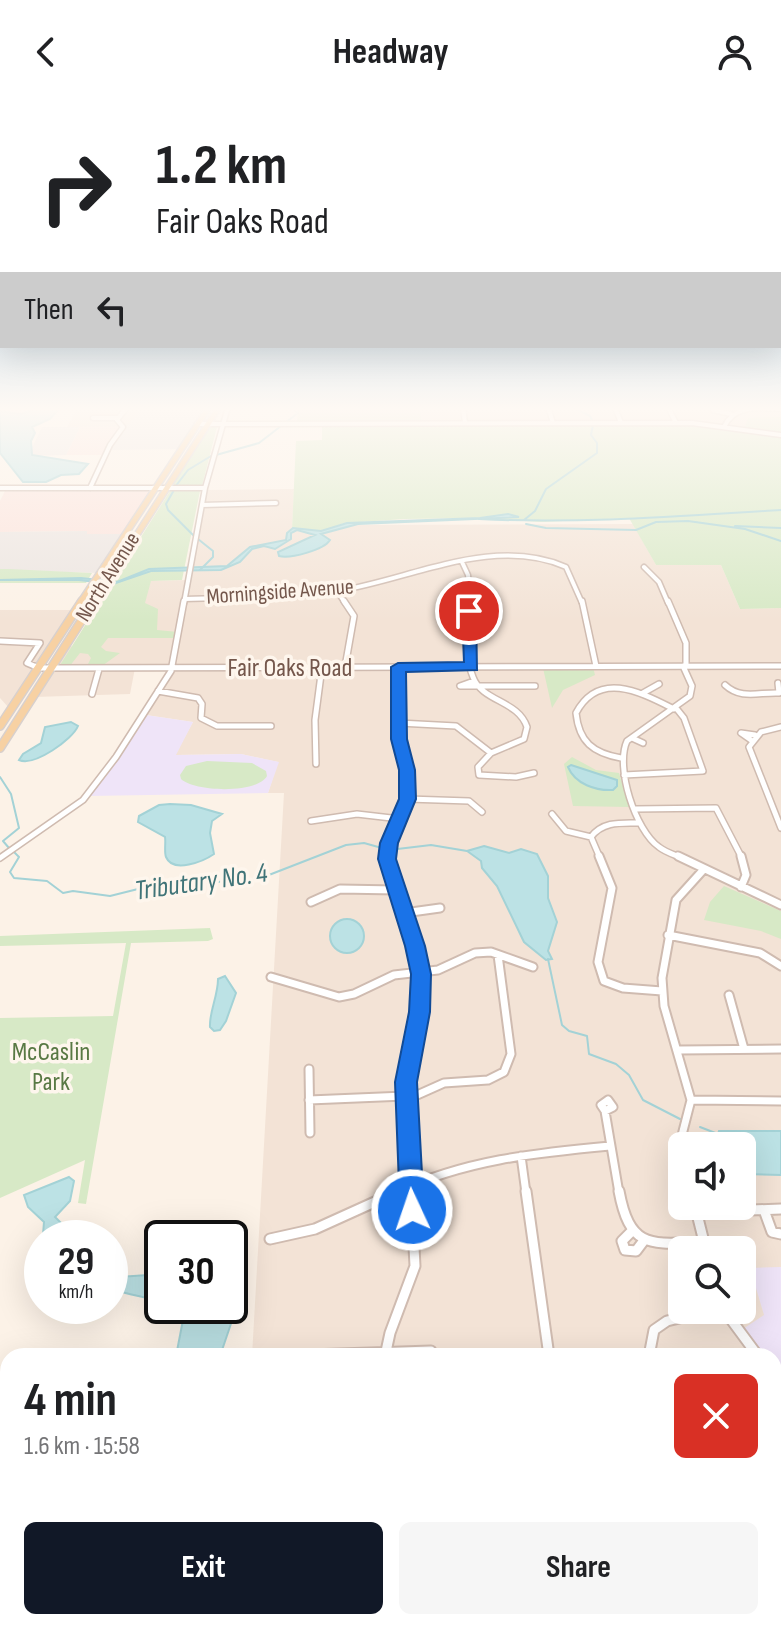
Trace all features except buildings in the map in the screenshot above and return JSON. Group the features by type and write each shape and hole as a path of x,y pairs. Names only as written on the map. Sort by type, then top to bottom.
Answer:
{"main road":[{"name":"North Avenue","path":"0,726 161,478"},
{"name":"North Avenue","path":"0,748 171,478"}],"street":[{"path":"90,488 95,478"},
{"path":"0,858 83,800 172,668 207,478"},
{"path":"0,488 205,488"},
{"path":"202,505 276,503"},
{"name":"Morningside Avenue","path":"185,599 337,591 462,562 524,557 548,559 563,566 574,578 596,666"},
{"path":"462,562 471,579 471,667 476,684 516,709 523,716 527,729 524,739 491,753 478,766 479,775 516,777 534,773"},
{"path":"644,567 659,580 686,643 685,666 692,690 688,699 627,741 621,758 639,823 658,847 781,905"},
{"path":"337,591 354,616 345,667"},
{"path":"0,641 40,643 27,663 39,668"},
{"name":"Fair Oaks Road","path":"39,668 781,666"},
{"path":"316,764 315,720 322,667"},
{"path":"386,1348 391,1328 415,1272 406,1098 420,1012 421,974 389,870 388,850 408,799 399,723 398,667"},
{"path":"92,694 99,669"},
{"path":"725,685 730,692 741,695 780,694 778,683"},
{"path":"476,684 535,686"},
{"path":"643,693 659,684"},
{"path":"621,758 599,754 584,745 576,720 577,709 589,694 603,689 624,688 675,708 684,718 703,771 624,775"},
{"path":"158,691 198,698 202,704 201,718 214,725 271,726"},
{"path":"399,723 456,726 491,753"},
{"path":"631,725 642,731"},
{"path":"781,727 753,737 750,755 781,828"},
{"path":"632,738 643,743"},
{"path":"408,799 469,801 482,812"},
{"path":"635,809 716,808 723,816 745,869 746,879 741,887"},
{"path":"311,821 357,814 400,819"},
{"path":"552,814 569,833 591,837"},
{"path":"591,837 597,827 605,824 639,823"},
{"path":"591,837 612,888 598,962 602,983 662,991"},
{"path":"683,1132 691,1100 662,991 668,935 676,900 704,869"},
{"path":"311,902 340,889 396,890"},
{"path":"404,913 440,908"},
{"path":"668,935 756,952 781,966"},
{"path":"271,977 339,997 354,994 394,975 438,970 471,954 491,952 533,967"},
{"path":"309,1100 406,1098 444,1083 488,1080 504,1072 511,1054 498,955"},
{"path":"729,995 744,1049"},
{"path":"679,1050 781,1049"},
{"path":"309,1069 310,1133"},
{"path":"691,1100 781,1101"},
{"path":"605,1111 624,1220 632,1231 645,1239 668,1244"},
{"path":"270,1239 329,1226 411,1185 455,1168 521,1156 610,1146"},
{"path":"521,1156 548,1348"},
{"path":"756,1210 780,1211"},
{"path":"764,1210 772,1232 781,1234"},
{"path":"632,1231 622,1241 625,1250 636,1251 645,1239"},
{"path":"651,1348 654,1330 668,1322"},
{"path":"733,1324 751,1348"}],"shaded area":[{"path":"6,489 152,489 124,534 86,534 86,531 0,532 0,501"},
{"path":"294,489 292,529 357,525 633,524 656,565 721,565 740,609 781,608 781,664 174,667 207,490"},
{"path":"87,531 87,534 124,534 98,573 0,570 0,532"},
{"path":"187,580 171,668 135,668 130,694 34,697 67,646 88,647 151,581"},
{"path":"0,610 74,610 9,708 0,698"},
{"path":"781,667 781,1348 252,1348 284,793 268,793 278,762 241,754 175,755 193,722 146,715 173,669"},
{"path":"146,715 193,722 176,755 241,754 279,762 268,793 88,796"},
{"path":"781,1267 781,1348 754,1348 740,1331 756,1324 756,1320 764,1315 756,1288 756,1268"}],"green space":[{"path":"177,478 204,478 202,486 172,486"},
{"path":"294,478 781,478 781,608 740,609 721,565 656,565 629,518 541,522 475,518 405,519 344,523 322,531 292,529"},
{"path":"170,491 200,491 182,580 151,581 145,603 158,609 157,630 178,632 177,638 108,638 101,647 120,653 102,666 87,666 91,658 88,654 80,653 69,667 60,665"},
{"path":"0,569 92,573 86,583 0,583"},
{"path":"593,667 595,675 563,690 552,708 543,668"},
{"path":"572,757 596,770 619,773 629,807 573,806 564,764"},
{"path":"207,761 252,763 266,771 267,776 251,786 226,789 199,787 181,779 186,766"},
{"path":"724,886 781,911 781,939 761,931 704,920 710,902"},
{"name":"McCaslin Park","path":"210,928 213,939 208,941 131,943 86,1204 78,1203 85,1160 0,1198 0,1018 113,1016 126,943 0,946 0,936"}],"water":[{"path":"20,478 54,478 46,482 23,482"},
{"path":"508,514 519,517 358,524 321,534 330,540 314,550 279,556 278,552 315,535 297,530 291,533 291,539 275,549 264,546 252,549 240,562 221,570 151,571 113,584 79,580 0,580 81,578 117,582 149,569 227,566 250,547 286,540 287,533 293,528 321,531 347,523 480,518"},
{"path":"71,722 78,726 61,744 43,756 19,760 41,743 45,727"},
{"path":"571,765 617,780 617,786 613,790 593,788 571,773 568,767"},
{"path":"159,805 191,805 222,814 212,821 210,833 214,854 189,864 175,865 170,862 165,855 165,837 138,822 139,816"},
{"path":"484,846 509,853 521,849 537,854 548,876 548,898 557,922 548,951 552,959 546,960 524,942 497,886 482,868 481,861 467,851"},
{"path":"347,919 359,924 364,936 359,948 347,953 335,948 330,936 335,924"},
{"path":"225,976 236,993 226,1021 220,1030 214,1031 210,1021 218,979"},
{"path":"781,1131 781,1175 756,1174 756,1132 719,1132"},
{"path":"69,1177 74,1181 70,1201 55,1217 58,1220 42,1220 28,1207 24,1195"},
{"path":"144,1275 144,1298 128,1294 128,1276"},
{"path":"182,1324 231,1324 223,1348 178,1348"}],"waterway":[{"path":"175,487 182,478"},
{"path":"524,520 535,511 546,489 561,478"},
{"path":"174,490 166,504 168,510 194,536"},
{"path":"524,520 592,520 781,510"},
{"path":"479,519 524,520"},
{"path":"526,524 546,528 636,530 656,522 688,521 745,529 781,541"},
{"path":"735,526 781,528"},
{"path":"198,539 213,551 213,557 200,570"},
{"name":"Tributary No. 4","path":"0,777 11,794 19,828 3,841 9,848"},
{"name":"Tributary No. 4","path":"14,852 19,857 10,872 14,878 47,881 63,893 73,891 110,896 154,885 256,880 346,845 364,843 389,850 431,845 467,851"},
{"name":"Tributary No. 4","path":"548,959 562,1025 569,1031 587,1036 589,1054 616,1064 629,1075 643,1100 680,1119"},
{"name":"Tributary No. 4","path":"700,1127 713,1132"}],"route":[{"path":"412,1210 406,1082 420,1012 421,974 387,859 389,843 408,799 407,770 399,739 398,667 471,667 469,611"}]}
